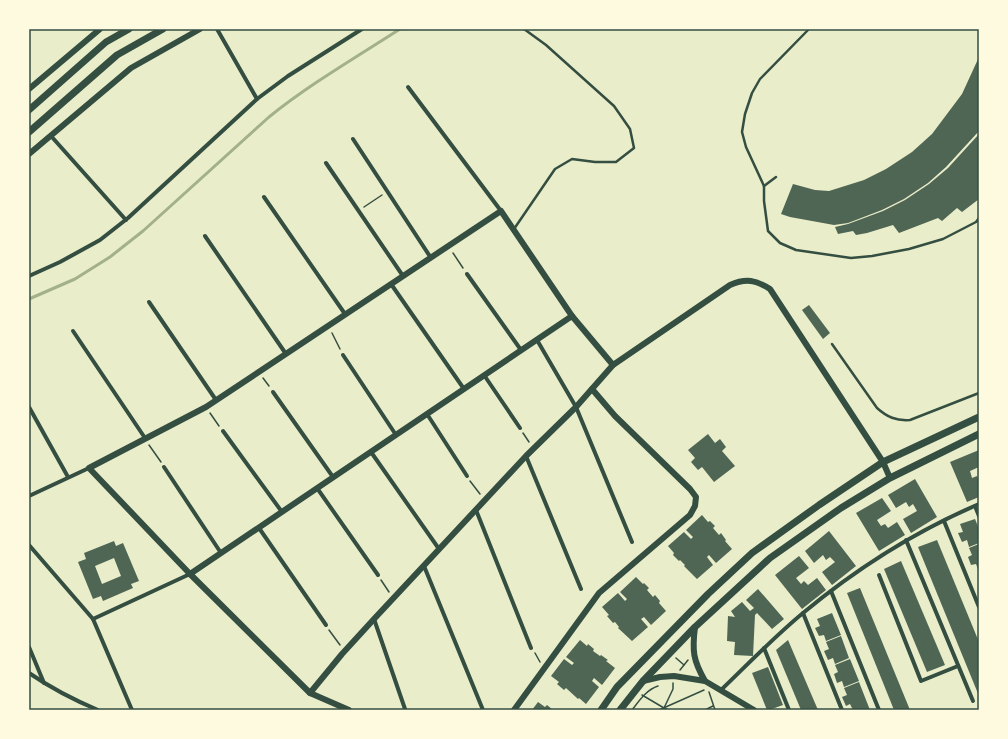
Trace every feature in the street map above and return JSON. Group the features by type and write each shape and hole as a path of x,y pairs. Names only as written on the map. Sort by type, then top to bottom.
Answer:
{"main road":[{"path":"29,110 106,42 128,29"},
{"path":"29,132 117,55 163,29"},
{"path":"601,710 617,687 708,594 752,554 819,505 883,462 979,416"},
{"path":"620,710 643,681 695,627 770,558 841,508 890,478 979,434"}],"street":[{"path":"29,89 100,29"},
{"path":"29,154 131,68 200,29"},
{"path":"217,29 257,99"},
{"path":"29,276 60,262 100,240 126,220 257,99 288,76 362,29"},
{"path":"408,87 514,229 572,316 613,365"},
{"path":"51,136 126,220"},
{"path":"353,139 431,258"},
{"path":"326,163 403,276"},
{"path":"264,197 345,314"},
{"path":"29,496 89,468 216,400 501,211"},
{"path":"205,236 286,354"},
{"path":"467,274 521,350"},
{"path":"310,693 374,619 526,456 592,390 613,365 730,285 739,281 749,281 761,284 770,289 883,462 890,478"},
{"path":"391,284 464,389"},
{"path":"149,302 216,400"},
{"path":"93,619 190,574 572,316"},
{"path":"72,331 145,438"},
{"path":"537,340 576,407 632,542"},
{"path":"343,355 396,435"},
{"path":"484,375 520,428"},
{"path":"514,710 599,593 690,515 695,506 696,497 690,489 616,416 592,390"},
{"path":"273,392 333,477"},
{"path":"29,407 68,477"},
{"path":"427,414 467,476"},
{"path":"223,431 282,512"},
{"path":"371,452 439,549"},
{"path":"526,456 581,589"},
{"path":"164,467 221,553"},
{"path":"89,468 190,574 310,693 349,710"},
{"path":"317,488 378,575"},
{"path":"721,690 803,613 831,591 880,557 906,540 977,505 979,516"},
{"path":"476,510 531,648"},
{"path":"944,520 979,607"},
{"path":"259,528 326,625"},
{"path":"906,540 973,701"},
{"path":"29,545 93,619 132,710"},
{"path":"424,566 483,710"},
{"path":"879,575 920,681 958,666"},
{"path":"831,591 879,710"},
{"path":"803,613 842,710"},
{"path":"374,619 405,709"},
{"path":"695,627 693,645 694,654 698,669 705,680"},
{"path":"29,646 44,683"},
{"path":"764,648 789,710"},
{"path":"29,673 76,701 98,710"},
{"path":"643,681 660,677 674,676 705,680 754,710"}],"lane":[{"path":"514,229 556,169 572,159 595,162 616,162 634,148 630,128 614,106 546,45 524,29"},
{"path":"809,29 760,79 752,93 745,114 742,132 746,147 764,186 764,201 768,232 780,243 796,250 851,258 872,256 909,249 943,239 976,222 979,218"},
{"path":"764,186 776,177"},
{"path":"832,344 876,408 884,415 894,420 910,420 979,393"}],"path":[{"path":"358,210 387,191"},
{"path":"448,246 467,274"},
{"path":"328,326 343,355"},
{"path":"259,371 273,392"},
{"path":"206,406 223,431"},
{"path":"520,428 533,449"},
{"path":"145,438 164,467"},
{"path":"467,476 484,501"},
{"path":"378,575 394,598"},
{"path":"326,625 345,651"},
{"path":"531,648 544,668"},
{"path":"674,676 694,654"},
{"path":"663,709 672,689 673,681 667,684"},
{"path":"632,710 643,696 653,688 660,686"},
{"path":"659,710 708,688 715,710"},
{"path":"635,691 663,709 669,710"},
{"path":"705,710 714,706"}],"building":[{"path":"979,57 979,131 946,167 928,183 904,199 882,210 848,223 834,225 781,214 793,184 815,190 829,191 864,180 886,169 912,152 932,134 962,94"},
{"path":"979,134 979,199 962,212 957,208 942,221 938,218 899,233 893,225 856,235 853,231 838,234 835,227 848,224 883,211 905,200 929,184 948,168"},
{"path":"809,305 830,333 823,339 802,310"},
{"path":"708,434 715,443 720,439 726,447 722,451 735,466 714,482 702,467 698,470 691,462 695,458 688,450"},
{"path":"979,450 979,467 970,471 972,478 977,476 979,482 979,497 967,502 950,462"},
{"path":"915,479 937,517 911,533 903,519 917,511 913,504 909,507 906,502 896,508 888,495"},
{"path":"882,498 891,511 877,520 881,526 885,524 888,528 897,522 905,535 879,551 856,513"},
{"path":"702,515 708,522 710,521 715,526 713,528 719,535 721,533 726,540 725,541 732,549 716,563 709,555 707,557 713,565 697,579 680,560 679,561 673,555 674,553 668,546 684,532 691,539 693,537 686,530"},
{"path":"975,519 979,529 979,543 969,547 967,540 962,542 958,533 963,532 960,524"},
{"path":"829,531 856,566 832,585 822,572 835,562 830,557 826,560 823,555 814,563 805,551"},
{"path":"937,540 979,642 979,696 918,547"},
{"path":"114,541 116,546 123,543 139,581 131,584 133,588 103,601 101,596 93,599 78,562 86,559 84,553","holes":["114,558 121,576 102,584 95,566"]},
{"path":"979,544 979,572 976,564 971,565 968,557 972,555 969,548"},
{"path":"799,556 809,568 796,578 801,584 804,581 808,585 817,578 826,590 802,609 775,575"},
{"path":"901,561 945,665 927,672 884,569"},
{"path":"636,577 649,588 647,590 653,597 655,595 660,601 659,603 666,611 651,625 644,617 641,619 648,627 632,641 618,628 619,627 615,622 613,623 607,616 609,615 602,607 618,593 625,601 627,599 620,592"},
{"path":"860,588 910,710 894,710 847,593"},
{"path":"758,589 784,619 772,629 757,613 755,615 753,656 734,655 735,642 727,641 728,616 735,617 731,611 742,602 750,611 754,608 746,600"},
{"path":"832,613 841,635 826,641 824,635 819,636 815,628 820,626 817,619"},
{"path":"841,636 849,658 835,664 833,658 828,660 824,651 829,649 826,642"},
{"path":"580,640 587,646 588,644 594,649 593,651 600,656 601,655 608,660 606,661 615,668 602,685 594,678 592,681 599,687 586,704 566,688 564,690 557,684 559,682 551,676 564,659 572,665 574,663 566,657"},
{"path":"788,640 818,710 801,710 776,650"},
{"path":"850,659 859,681 844,687 842,681 837,683 834,674 838,672 835,665"},
{"path":"768,667 783,705 767,710 752,673"},
{"path":"859,682 870,710 853,710 850,704 846,706 842,697 847,695 844,688"},
{"path":"538,702 545,707 547,705 553,710 532,710"}],"waterway":[{"path":"29,299 75,279 110,257 143,231 269,117 317,82 400,29"}]}
